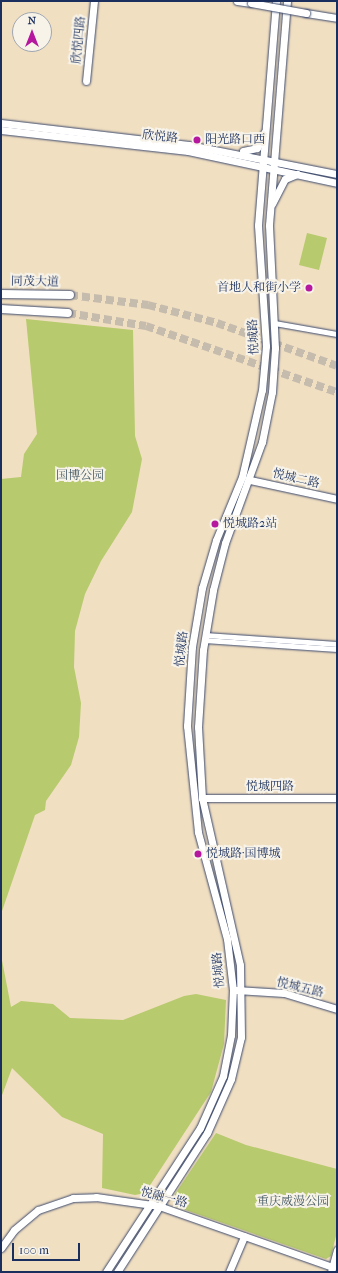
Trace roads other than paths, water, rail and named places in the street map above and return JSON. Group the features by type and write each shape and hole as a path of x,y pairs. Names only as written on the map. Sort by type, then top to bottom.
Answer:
{"main road":[{"name":"欣悦四路","path":"86,81 94,1"},
{"path":"237,1 337,18"},
{"name":"悦城路","path":"106,1272 200,1128 216,1096 228,1055 233,990 228,939 198,832 187,726 192,648 202,588 216,540 242,477 262,390 266,346 258,237 268,124 276,1"},
{"name":"悦城路","path":"116,1272 207,1133 224,1098 241,1037 242,990 236,939 202,798 198,727 205,637 225,543 250,480 272,392 274,322 268,250 270,208 275,164 287,1"},
{"name":"欣悦路","path":"1,123 227,152 264,162"},
{"path":"227,152 257,148 268,124"},
{"name":"欣悦路","path":"1,130 188,151 337,174"},
{"name":"欣悦路","path":"275,164 298,174 337,183"},
{"path":"270,208 285,179 298,174"},
{"name":"同茂大道","path":"1,294 70,295"},
{"path":"1,309 68,314"},
{"name":"悦城二路","path":"250,480 337,499"},
{"name":"悦城四路","path":"202,798 337,798"},
{"name":"悦城五路","path":"233,990 284,993 337,1008"},
{"name":"悦融一路","path":"1,1248 25,1220 55,1202 96,1197 159,1206 244,1236 334,1271"},
{"path":"229,1272 244,1236"},
{"path":"334,1271 337,1250"}],"street":[{"path":"274,322 337,334"},
{"path":"205,637 337,644"},
{"path":"205,637 337,649"}],"tunnel":[{"path":"70,295 148,305 217,323 337,366"},
{"path":"68,313 146,326 337,392"}],"place":[{"name":"阳光路口西","path":"197,140"},
{"name":"首地人和街小学","path":"309,288"},
{"name":"悦城路2站","path":"215,524"},
{"name":"悦城路·国博城","path":"198,854"}],"park label":[{"name":"国博公园","path":"80,476"},
{"name":"重庆威漫公园","path":"293,1202"}]}
